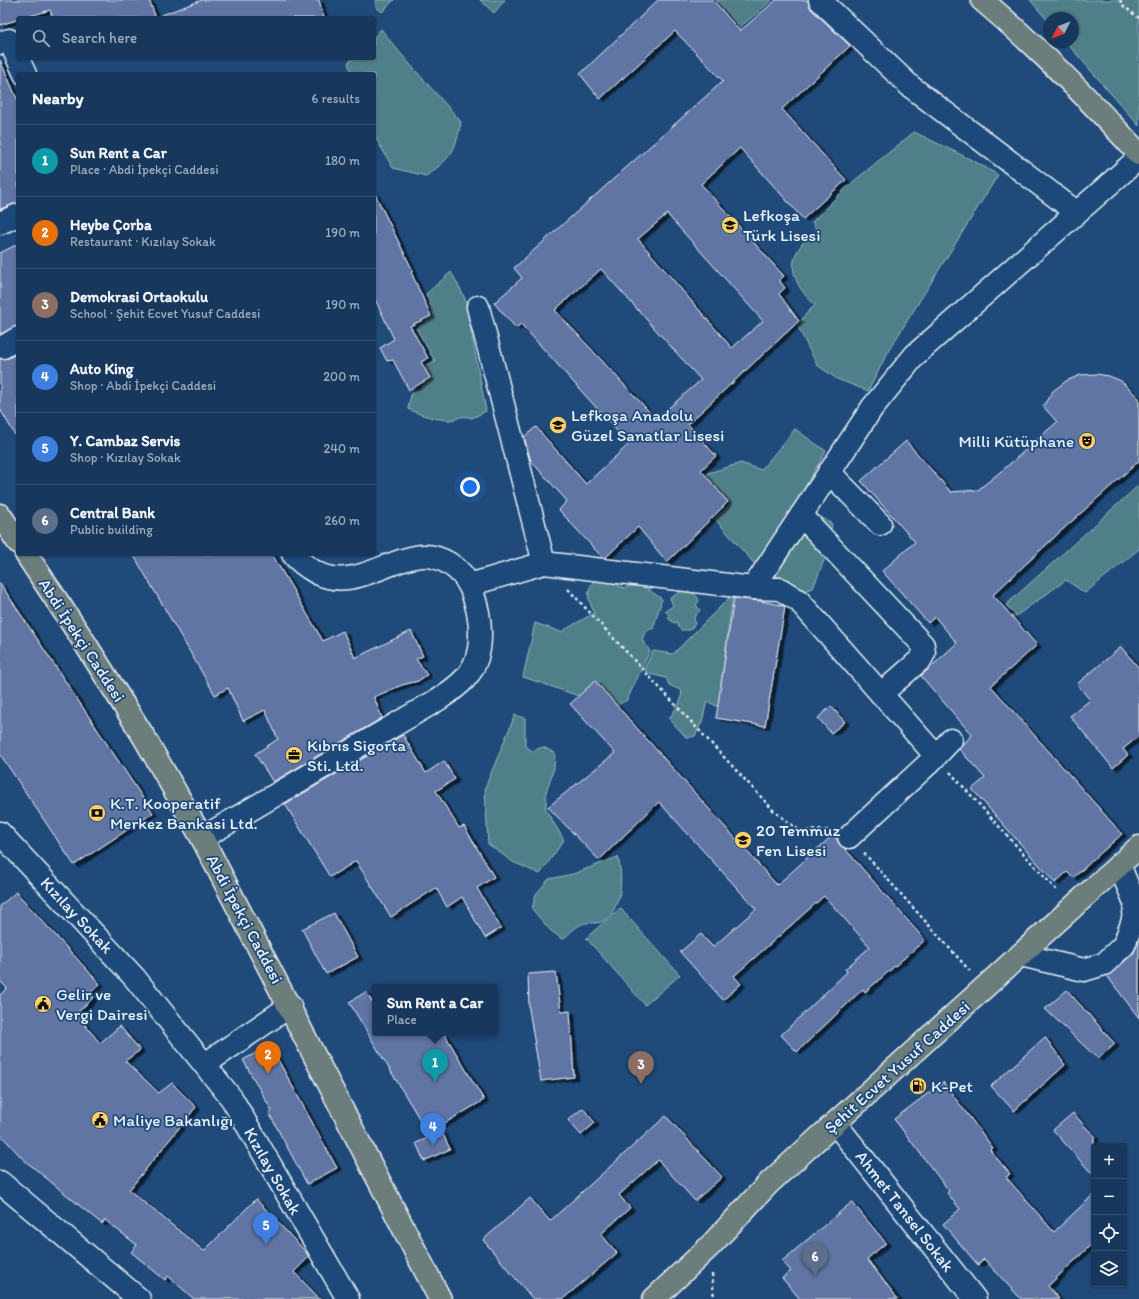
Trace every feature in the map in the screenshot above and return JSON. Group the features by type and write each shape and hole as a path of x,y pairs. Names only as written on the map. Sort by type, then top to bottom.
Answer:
{"main road":[{"path":"982,0 1046,56 1090,100 1139,154"},
{"path":"0,515 16,539"},
{"name":"Abdi İpekçi Caddesi","path":"27,556 83,640 144,737 202,838 419,1255 440,1299"},
{"name":"Şehit Ecvet Yusuf Caddesi","path":"656,1297 710,1246 770,1183 1139,847"},
{"name":"Abdi İpekçi Caddesi","path":"419,1255 448,1299"}],"street":[{"path":"820,0 910,86 1076,212"},
{"path":"0,43 9,40 16,55"},
{"path":"18,60 24,72"},
{"path":"753,588 872,408 915,355 1139,158"},
{"path":"0,223 16,216"},
{"path":"478,307 544,563"},
{"path":"829,472 880,524"},
{"path":"801,515 923,645 924,653 921,659 881,694"},
{"path":"202,838 456,688 469,676 476,664 479,650 479,614 469,585 464,576 444,560 430,557 416,557 360,576 343,580 327,578 310,569 295,556"},
{"path":"469,585 544,563 780,590 799,601 936,756"},
{"path":"849,837 936,756 951,740"},
{"name":"Kızılay Sokak","path":"0,833 134,977 232,1099 348,1299"},
{"path":"1021,955 1084,970 1104,964 1124,945 1132,924 1136,904 1119,865"},
{"path":"205,1064 290,1006"},
{"name":"Ahmet Tansel Sokak","path":"835,1123 975,1299"},
{"path":"0,1182 138,1299"}],"path":[{"path":"1120,0 1122,5 1139,18"},
{"path":"544,563 774,811 800,831 829,830 849,837 985,988"},
{"path":"936,756 1072,907"}],"green space":[{"path":"376,0 394,0 382,12 376,7"},
{"path":"480,0 505,0 494,13"},
{"path":"716,0 772,0 740,27"},
{"path":"1030,0 1139,0 1139,126 1071,48 1079,48 1079,12 1043,12 1043,15"},
{"path":"381,29 400,53 461,122 457,141 451,154 426,176 393,168 376,138 376,72 351,72 348,63 351,60 376,60 376,35"},
{"path":"914,132 976,162 998,175 889,350 868,391 837,379 817,365 798,327 804,316 815,305 804,294 796,280 793,265 799,248 809,236 822,239 812,222 849,185"},
{"path":"451,272 465,299 486,411 472,418 462,417 448,420 427,416 408,409 411,394 432,380 425,365 435,361 416,328 434,317 426,294"},
{"path":"795,429 826,451 758,568 715,519 730,504 707,477 708,473 741,463 761,470"},
{"path":"1139,485 1139,549 1085,593 1066,580 1016,616 1006,605"},
{"path":"812,511 832,524 825,558 813,588 797,593 771,572"},
{"path":"597,576 624,588 639,583 662,599 653,629 650,629 644,634 642,640 650,651 627,700 617,705 595,681 579,696 523,677 535,623 561,632 594,613 588,594 590,586"},
{"path":"684,590 693,593 697,596 699,601 696,605 700,610 694,617 695,624 690,630 681,630 678,627 677,622 674,623 668,618 669,615 665,611 673,606 670,598"},
{"path":"733,594 718,707 707,701 702,722 695,736 687,738 669,719 680,702 682,691 669,685 666,678 646,673 645,667 653,651 673,654"},
{"path":"515,715 525,718 525,746 532,751 543,747 555,753 554,768 546,792 546,810 564,840 540,874 513,862 488,844 485,788"},
{"path":"618,857 621,874 620,893 614,910 601,922 582,924 573,930 563,940 550,930 532,909 536,894 549,879 573,874"},
{"path":"620,908 680,975 645,1005 586,938"}],"building":[{"path":"0,0 149,0 155,16 52,16 50,10 30,16 16,16 16,20 0,25"},
{"path":"202,0 319,0 323,16 159,16"},
{"path":"658,0 713,0 740,31 776,0 808,0 811,9 850,46 782,109 846,180 803,219 740,148 701,184 784,276 779,280 785,288 779,294 799,321 688,424 716,456 701,470 728,502 667,562 638,527 605,558 602,557 559,510 567,501 531,461 524,437 536,427 586,484 629,444 521,324 516,328 494,303 522,278 514,268 723,81 675,31 600,99 580,74","holes":["667,214 763,321 732,348 638,239","601,269 701,380 656,419 555,310"]},
{"path":"0,60 16,96 16,204 0,209"},
{"path":"376,196 413,271 411,272 431,316 410,326 428,358 421,362 430,378 409,390 393,360 387,361 380,348 394,339 376,301"},
{"path":"16,245 16,327 0,334 0,253"},
{"path":"16,354 16,437 0,409 0,359 9,358"},
{"path":"1096,374 1109,376 1121,381 1139,398 1139,461 993,595 1037,645 991,686 1122,834 1073,878 1067,872 1055,883 972,789 985,778 959,749 972,735 921,676 957,643 935,617 928,623 882,571 915,542 861,481 906,441 951,492 978,490 1057,422 1043,406 1053,391 1066,381 1080,375"},
{"path":"134,556 273,556 323,641 343,631 355,658 411,631 423,656 416,659 427,675 418,681 402,685 374,697 382,718 273,782 255,754 278,739 265,710 243,721 228,688 215,695"},
{"path":"0,583 153,813 74,865 0,754"},
{"path":"734,598 760,601 785,607 765,726 716,718"},
{"path":"1121,647 1139,668 1139,736 1123,749 1128,755 1113,768 1070,716 1090,700 1077,684"},
{"path":"595,681 777,885 833,835 925,940 865,992 863,989 797,1052 781,1035 847,972 845,969 870,947 824,896 734,976 741,984 723,1000 680,952 701,934 713,947 756,909 659,802 599,860 548,807 615,753 570,704"},
{"path":"831,706 845,722 831,733 818,718"},
{"path":"403,735 426,773 444,761 455,779 436,791 459,828 464,826 494,877 477,888 501,928 485,938 462,897 447,907 436,888 391,917 356,861 330,877 285,804"},
{"path":"16,892 100,984 89,994 94,997 76,1014 100,1043 120,1026 140,1050 125,1061 159,1093 172,1083 196,1107 129,1190 204,1251 256,1199 306,1252 309,1257 294,1272 320,1299 194,1299 168,1276 165,1280 131,1252 137,1245 105,1220 102,1224 23,1159 0,1134 0,995 7,988 0,981 0,906"},
{"path":"334,913 358,957 326,974 302,929"},
{"path":"1139,941 1139,1018 1107,976 1133,954"},
{"path":"556,972 561,1012 570,1011 574,1077 541,1081 529,1009 528,974"},
{"path":"1067,990 1115,1044 1098,1059 1045,1009"},
{"path":"366,992 372,1001 372,1036 446,1036 484,1100 428,1133 349,1002"},
{"path":"1045,1037 1065,1065 1014,1111 991,1086"},
{"path":"270,1045 337,1168 307,1184 269,1113 272,1111 243,1060"},
{"path":"943,1082 993,1148 990,1150 1010,1174 1006,1177 1054,1232 1091,1197 1091,1245 1048,1286 1059,1299 1021,1299 984,1259 978,1265 943,1224 960,1209 947,1193 949,1191 894,1119"},
{"path":"583,1108 595,1123 581,1135 568,1120"},
{"path":"1073,1113 1094,1136 1094,1143 1091,1143 1091,1173 1053,1130"},
{"path":"666,1116 722,1177 695,1201 658,1160 619,1195 630,1208 601,1234 617,1253 563,1299 533,1299 483,1240 530,1198 550,1221"},
{"path":"442,1132 450,1149 424,1161 416,1143"},
{"path":"852,1202 886,1243 867,1259 898,1299 800,1299 782,1278 791,1271 782,1261"}],"place":[{"name":"Lefkoşa Türk Lisesi","path":"730,225"},
{"name":"Lefkoşa Anadolu Güzel Sanatlar Lisesi","path":"558,425"},
{"name":"Milli Kütüphane","path":"1087,441"},
{"name":"Kıbrıs Sigorta Sti. Ltd.","path":"294,755"},
{"name":"K.T. Kooperatif Merkez Bankasi Ltd.","path":"97,813"},
{"name":"20 Temmuz Fen Lisesi","path":"743,840"},
{"name":"Gelir ve Vergi Dairesi","path":"43,1004"},
{"name":"Heybe Çorba","path":"268,1074"},
{"name":"Sun Rent a Car","path":"435,1082"},
{"name":"Demokrasi Ortaokulu","path":"641,1084"},
{"name":"K-Pet","path":"918,1086"},
{"name":"Maliye Bakanlığı","path":"100,1120"},
{"name":"Auto King","path":"433,1146"},
{"name":"Y. Cambaz Servis","path":"266,1245"},
{"name":"Central Bank","path":"815,1276"}]}
